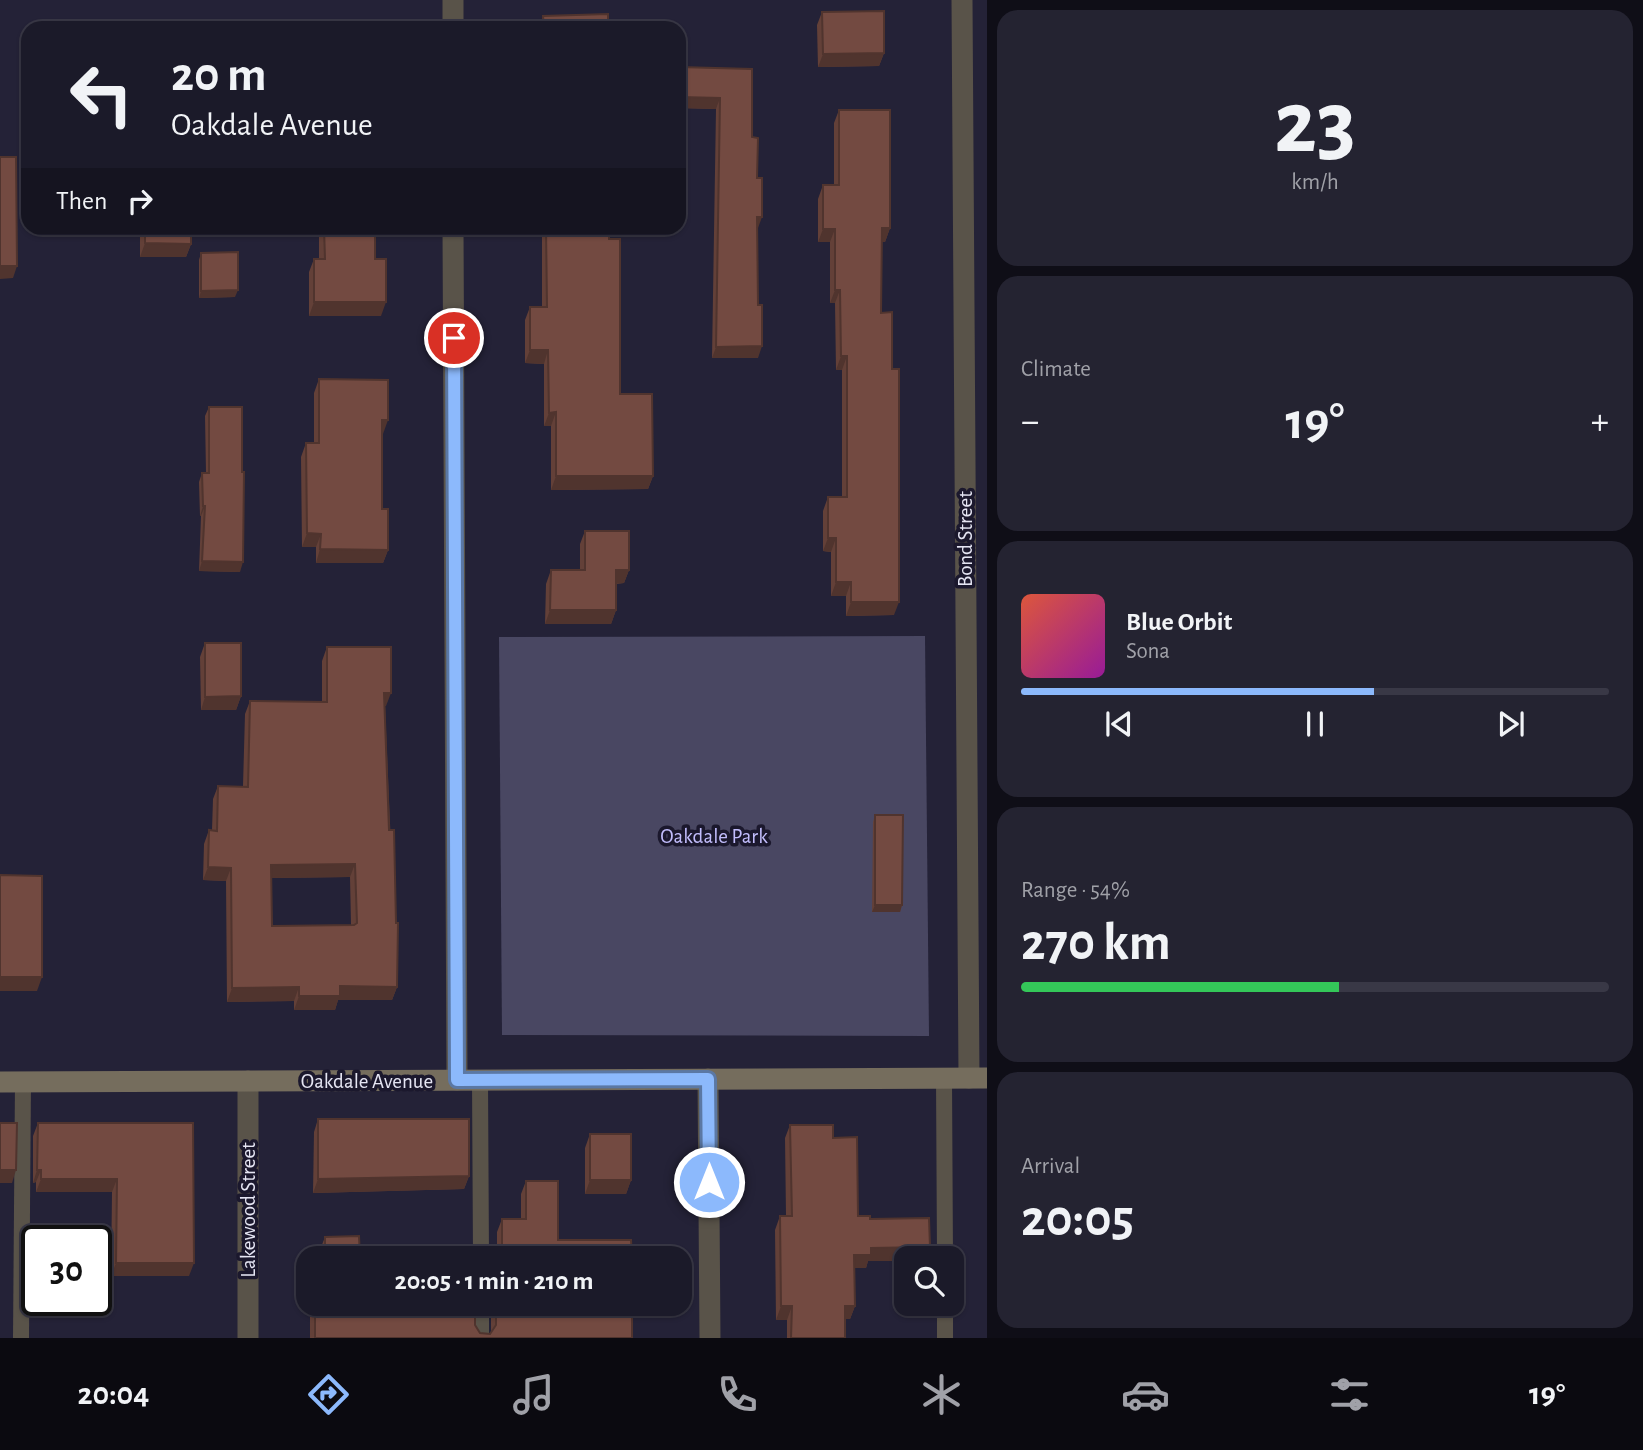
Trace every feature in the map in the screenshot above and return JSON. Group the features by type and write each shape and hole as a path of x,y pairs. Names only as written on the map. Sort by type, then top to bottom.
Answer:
{"street":[{"path":"453,0 453,21"},
{"name":"Bond Street","path":"962,0 978,1078"},
{"path":"453,235 457,1080"},
{"name":"Oakdale Avenue","path":"0,1082 978,1078"},
{"path":"708,1079 710,1338"},
{"name":"Lakewood Street","path":"248,1081 248,1338"}],"lane":[{"path":"944,1078 945,1246"},
{"path":"480,1080 481,1246"},
{"path":"21,1338 23,1082"},
{"path":"481,1316 481,1338"},
{"path":"945,1316 945,1338"}],"green space":[{"name":"Oakdale Park","path":"925,636 929,1036 502,1035 499,637"}],"building":[{"path":"884,11 884,53 823,54 822,12"},
{"path":"608,14 608,21 543,21 543,16"},
{"path":"686,67 752,69 752,137 758,138 757,178 762,178 762,217 757,217 758,305 762,305 762,346 716,347 720,98 686,97"},
{"path":"839,110 890,110 890,228 882,228 881,313 892,312 892,369 899,369 899,602 851,602 851,582 836,582 836,538 828,538 828,497 847,497 847,356 841,356 840,290 835,290 835,229 823,229 823,185 839,185"},
{"path":"0,157 16,157 17,266 0,266"},
{"path":"145,235 191,235 191,244 145,243"},
{"path":"324,235 375,235 375,259 386,259 386,302 314,302 314,259 325,259"},
{"path":"546,235 609,235 609,239 620,239 620,394 652,394 653,476 556,476 556,412 549,413 548,350 530,350 530,307 547,307"},
{"path":"238,252 238,290 201,291 201,253"},
{"path":"319,379 388,380 388,420 382,420 382,509 388,509 388,550 320,549 321,534 307,533 306,443 319,443"},
{"path":"209,407 242,407 243,562 202,561 205,506 202,473 209,473"},
{"path":"585,531 629,531 629,570 616,570 616,610 550,610 551,570 585,570"},
{"path":"205,643 241,643 241,696 205,697"},
{"path":"327,647 391,647 391,693 384,693 389,830 394,830 398,923 397,987 340,986 340,996 299,996 299,987 232,988 231,868 208,867 209,830 217,831 218,786 248,787 250,701 327,702","holes":["355,864 357,923 272,926 271,865"]},
{"path":"875,815 903,815 902,905 875,905"},
{"path":"0,875 42,876 42,977 0,977"},
{"path":"318,1119 469,1119 469,1176 318,1179"},
{"path":"0,1123 17,1123 16,1170 0,1170"},
{"path":"38,1123 193,1123 194,1263 116,1263 117,1179 41,1179 41,1170 37,1170"},
{"path":"790,1125 833,1125 833,1138 857,1137 858,1216 870,1216 870,1219 929,1218 930,1246 871,1248 871,1255 854,1255 855,1306 845,1306 845,1338 791,1338 792,1306 781,1306 780,1216 792,1216"},
{"path":"590,1134 631,1134 631,1180 590,1180"},
{"path":"526,1181 558,1181 558,1240 631,1240 631,1246 502,1246 502,1219 526,1219"},
{"path":"359,1236 359,1246 325,1246 325,1237"},
{"path":"315,1316 475,1316 475,1325 480,1333 490,1334 496,1325 496,1316 632,1316 632,1338 315,1338"}],"route":[{"path":"454,338 457,1080 708,1079 709,1182"}]}
